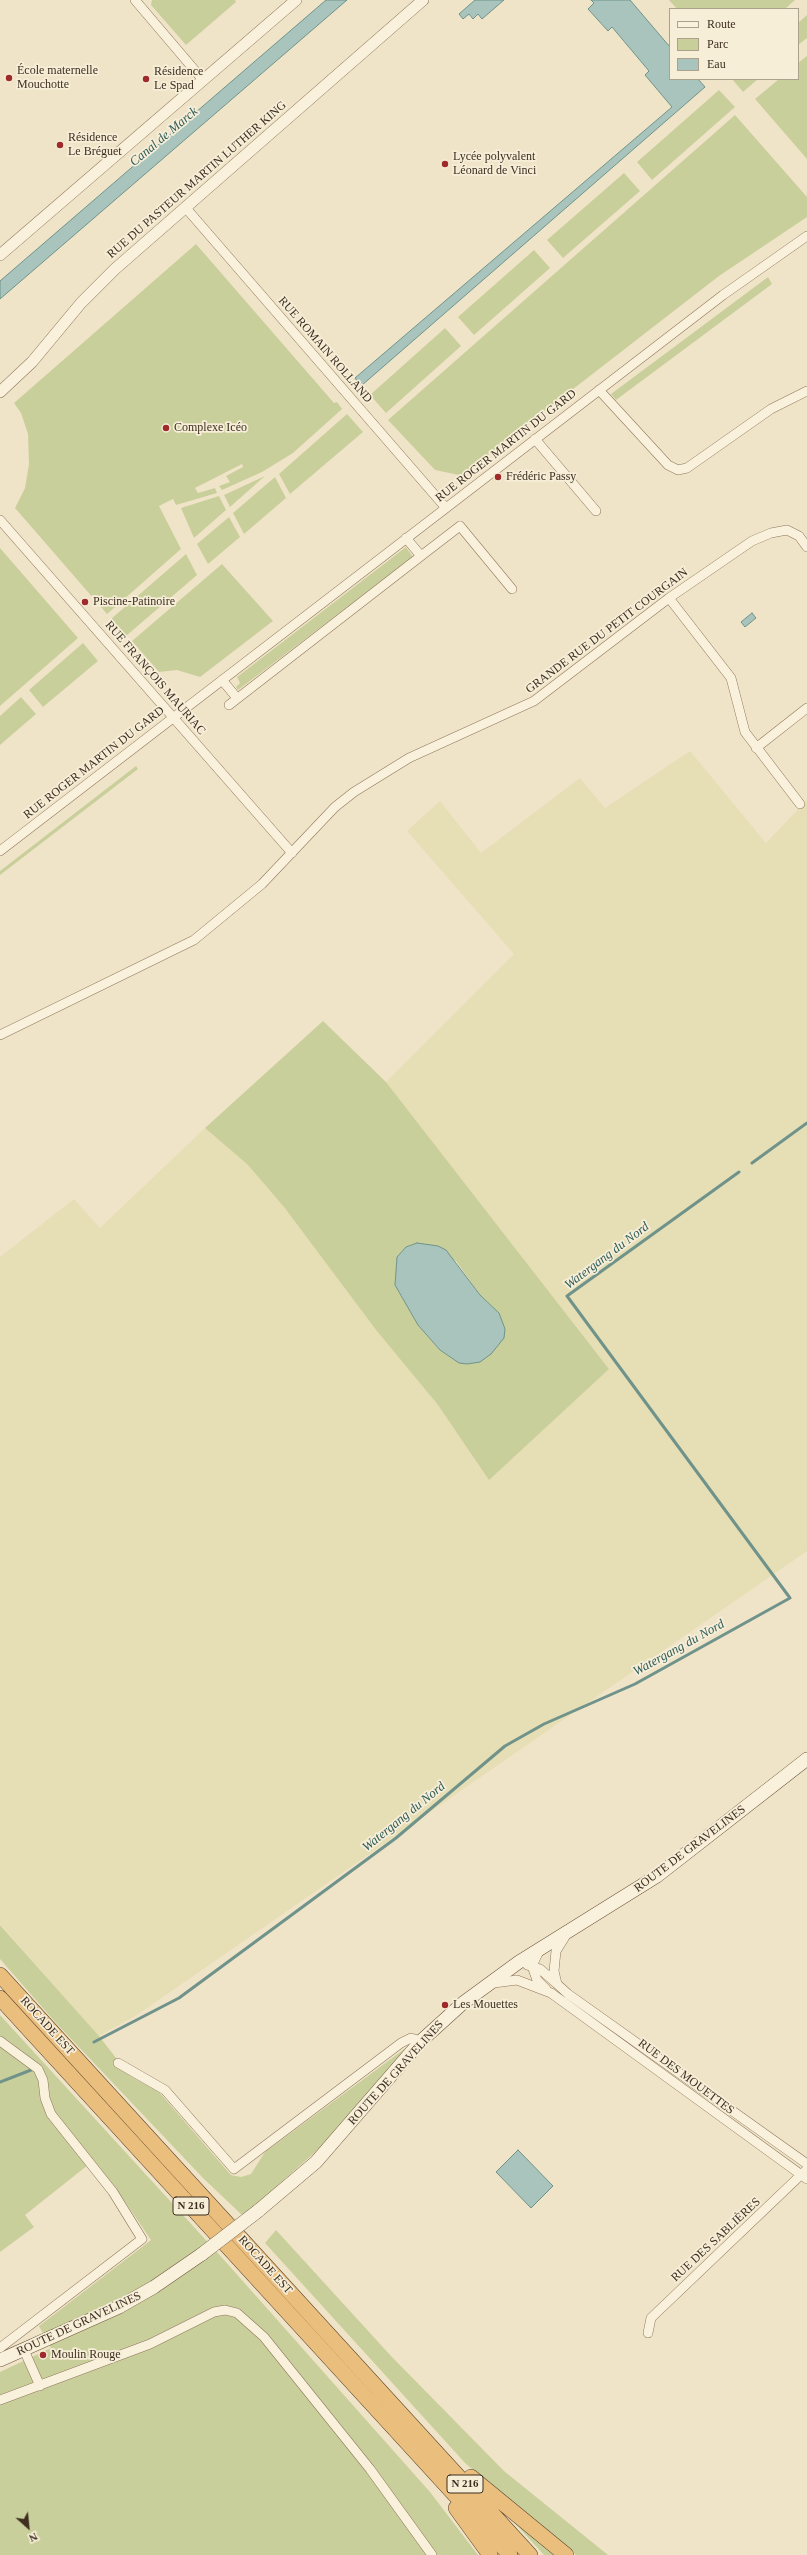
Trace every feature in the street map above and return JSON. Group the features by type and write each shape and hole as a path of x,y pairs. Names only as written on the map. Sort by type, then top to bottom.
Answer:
{"highway":[{"name":"ROCADE EST","path":"0,1975 530,2555"},
{"name":"ROCADE EST","path":"0,1998 510,2555"},
{"path":"400,2413 487,2492 566,2555"},
{"path":"445,2485 457,2510 490,2555"}],"main road":[{"name":"ROUTE DE GRAVELINES","path":"0,2360 124,2305 158,2285 202,2254 303,2174 328,2150 421,2041 448,2015 513,1966 671,1866 807,1759"}],"street":[{"path":"135,0 203,80"},
{"path":"0,255 296,0"},
{"name":"RUE DU PASTEUR MARTIN LUTHER KING","path":"0,392 32,362 103,280 423,0"},
{"name":"RUE ROMAIN ROLLAND","path":"186,207 446,508"},
{"name":"RUE ROGER MARTIN DU GARD","path":"0,851 730,289 807,236"},
{"path":"599,390 668,465 678,470 687,468 771,409 807,391"},
{"path":"535,439 596,511"},
{"name":"RUE FRANÇOIS MAURIAC","path":"0,520 292,852"},
{"path":"229,705 460,526 512,588"},
{"name":"GRANDE RUE DU PETIT COURGAIN","path":"0,1036 194,940 247,897 335,807 354,792 405,760 534,701 709,569 763,536 782,530 790,531 799,536 807,547"},
{"path":"406,538 421,556"},
{"path":"669,598 730,678 735,689 742,726 756,748 800,804"},
{"path":"222,680 237,698"},
{"path":"756,748 807,708"},
{"path":"557,1984 554,1971 554,1958 558,1947 568,1932"},
{"path":"513,1966 532,1966 534,1958 542,1948"},
{"name":"RUE DES MOUETTES","path":"532,1966 540,1969 574,1999 807,2164"},
{"name":"RUE DES MOUETTES","path":"532,1966 537,1980 551,1993 805,2174"},
{"name":"RUE DES MOUETTES","path":"487,1985 503,1981 517,1980 551,1993"},
{"path":"118,2063 165,2090 234,2169 401,2043 414,2038 421,2041"},
{"path":"0,2041 38,2069 43,2080 45,2098 51,2114 113,2192 142,2240 0,2348"},
{"name":"RUE DES SABLIÈRES","path":"648,2333 651,2318 805,2174"},
{"path":"0,2400 150,2344 214,2312 225,2310 236,2313 264,2337 376,2478 432,2555"},
{"path":"24,2350 40,2386"}],"shaded area":[{"path":"690,751 766,843 807,800 807,1551 137,2015 99,2036 0,1924 0,1257 74,1199 100,1228 205,1128 248,1165 284,1207 376,1330 438,1405 456,1431 609,1369 386,1082 514,954 407,831 440,801 481,853 580,778 605,808"}],"green space":[{"path":"152,0 235,0 236,2 186,45 151,5"},
{"path":"669,0 795,0 786,8 676,8"},
{"path":"807,15 807,38 799,44 799,22"},
{"path":"807,56 807,159 755,99 778,80 799,80 799,62"},
{"path":"733,80 757,80 743,92"},
{"path":"719,90 735,107 652,180 637,162"},
{"path":"735,115 807,197 807,217 719,276 466,472 459,475 435,470 388,420"},
{"path":"624,173 640,191 563,258 547,240"},
{"name":"Complexe Icéo","path":"196,244 334,403 337,402 342,409 293,453 262,472 222,490 219,486 230,482 226,476 243,467 242,464 195,488 198,493 215,488 217,493 176,505 173,499 159,506 181,549 107,614 15,508 25,488 29,464 28,434 21,413 14,403"},
{"path":"534,250 550,268 474,335 458,317"},
{"path":"768,277 772,284 616,400 611,394"},
{"path":"445,328 461,346 386,413 370,395"},
{"path":"347,414 363,432 290,494 279,474"},
{"path":"265,476 230,507 224,495"},
{"path":"275,477 286,498 244,534 233,513"},
{"path":"219,496 226,510 194,538 181,508"},
{"path":"229,517 240,537 208,564 197,544"},
{"path":"406,547 413,557 238,690 236,687 240,683 237,677"},
{"path":"0,548 78,638 0,706"},
{"path":"186,554 197,575 126,636 111,619"},
{"path":"222,564 273,621 200,677 177,670 159,672 132,641"},
{"path":"83,643 98,661 43,707 29,690"},
{"path":"21,697 36,714 0,745 0,716"},
{"path":"136,766 138,769 0,875 0,871"},
{"path":"323,1021 386,1082 609,1369 489,1480 438,1405 376,1330 284,1207 248,1165 205,1128","holes":["418,1243 456,1261 480,1295 499,1313 467,1364 454,1360 440,1350 418,1325 395,1285 397,1257 406,1247"]},
{"path":"0,1925 99,2036 130,2076 159,2092 231,2175 241,2177 251,2174 265,2152 407,2047 331,2138 243,2216 203,2178 56,2023 0,1959"},
{"path":"0,2015 225,2261 430,2492 478,2555 0,2555 0,2372 51,2348 39,2326 151,2240 115,2187 93,2161 25,2215 34,2227 0,2252"},
{"path":"276,2230 391,2356 504,2471 608,2555 576,2555 466,2464 265,2243"},
{"path":"511,2519 558,2555 544,2555"}],"water":[{"path":"326,0 347,0 0,299 0,281"},
{"path":"475,0 504,0 482,19 478,14 473,19 469,14 463,19 459,14"},
{"path":"591,0 630,0 669,46 669,80 699,80 705,87 361,386 355,378 672,107 645,75 649,71 612,27 608,31 588,9 594,3"},
{"path":"752,613 756,618 745,627 741,622"},
{"path":"417,1243 438,1246 446,1250 480,1295 499,1313 505,1329 504,1338 491,1354 480,1362 467,1364 459,1363 440,1350 418,1325 395,1285 397,1257 406,1247"},
{"path":"518,2150 553,2186 531,2208 496,2172"}],"waterway":[{"name":"Watergang du Nord","path":"752,1163 807,1123"},
{"name":"Watergang du Nord","path":"94,2042 179,1998 396,1838 505,1746 544,1724 635,1684 790,1598 567,1296 739,1172"},
{"name":"Watergang du Nord","path":"0,2082 31,2070"}],"place":[{"name":"École maternelle Mouchotte","path":"9,78"},
{"name":"Résidence Le Spad","path":"146,79"},
{"name":"Résidence Le Bréguet","path":"60,145"},
{"name":"Lycée polyvalent Léonard de Vinci","path":"445,164"},
{"name":"Complexe Icéo","path":"166,428"},
{"name":"Frédéric Passy","path":"498,477"},
{"name":"Piscine-Patinoire","path":"85,602"},
{"name":"Les Mouettes","path":"445,2005"},
{"name":"Moulin Rouge","path":"43,2355"}],"water label":[{"name":"Canal de Marck","path":"164,137"}]}
